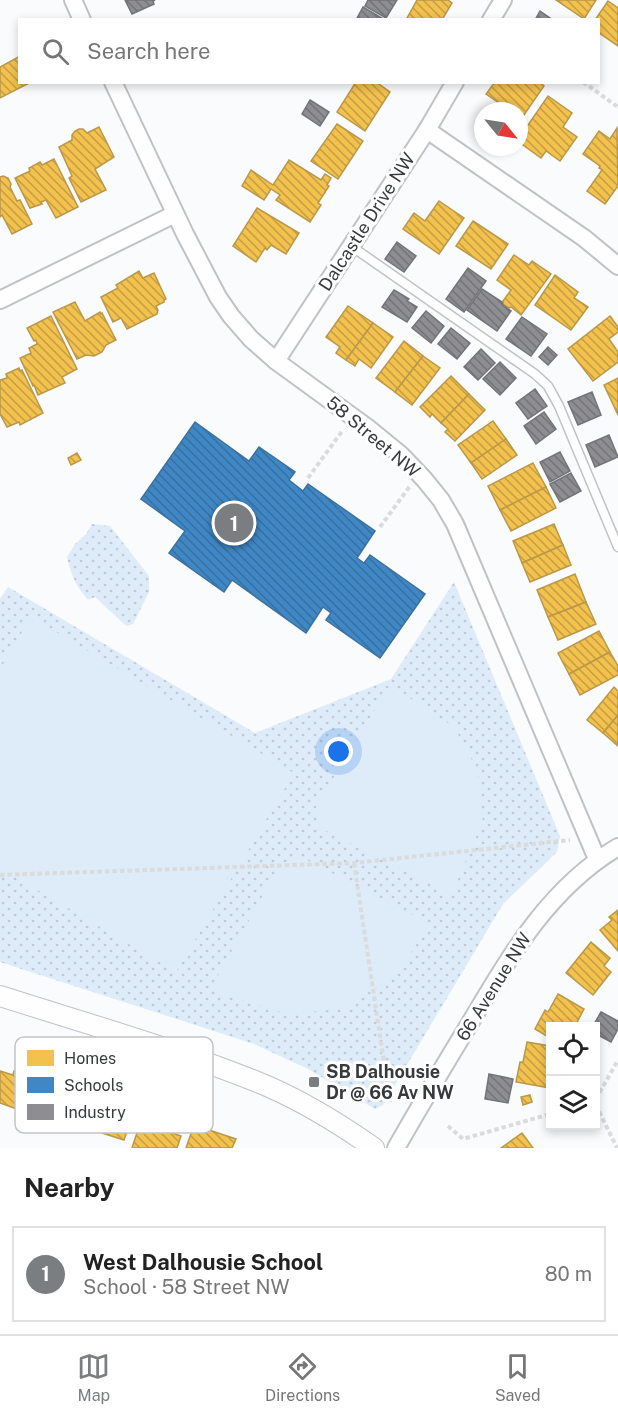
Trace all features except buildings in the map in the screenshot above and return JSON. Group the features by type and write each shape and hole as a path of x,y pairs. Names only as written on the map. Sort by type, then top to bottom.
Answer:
{"street":[{"path":"73,0 81,18"},
{"path":"492,18 503,0"},
{"name":"58 Street NW","path":"114,84 175,214 218,297 231,316 251,339 276,361 359,421 401,455 441,500 455,524 597,859"},
{"name":"Dalcastle Drive NW","path":"276,361 427,130 454,84"},
{"path":"427,130 584,238 618,266"},
{"path":"0,300 175,214"},
{"name":"66 Avenue NW","path":"396,1148 515,950 557,895 597,859 618,847"},
{"path":"0,996 128,1037"},
{"path":"213,1066 257,1082 307,1106 341,1125 374,1148"}],"lane":[{"path":"351,246 535,374 548,386 559,406 618,547"}],"path":[{"path":"586,84 618,107"},
{"path":"308,478 343,429"},
{"path":"380,527 410,486"},
{"path":"0,875 354,863 571,840"},
{"path":"354,863 390,1102"},
{"path":"600,1092 618,1060"},
{"path":"600,1113 617,1148"},
{"path":"448,1126 463,1139 546,1115"}],"shaded area":[{"path":"92,524 110,526 149,576 149,592 133,624 127,626 124,624 95,597 88,600 72,575 67,557"},
{"path":"454,582 560,836 557,852 503,904 383,1105 375,1109 308,1069 254,1044 0,962 0,599 8,587 255,733 391,679"},
{"path":"31,617 294,773 176,972 0,868 0,669"},
{"path":"390,685 454,727 477,769 483,821 451,895 320,828 316,807"},
{"path":"303,858 430,924 396,975 342,1009 287,1014 210,990 281,863"}],"place":[{"name":"West Dalhousie School","path":"234,523"},
{"name":"SB Dalhousie Dr @ 66 Av NW","path":"314,1082"}]}
